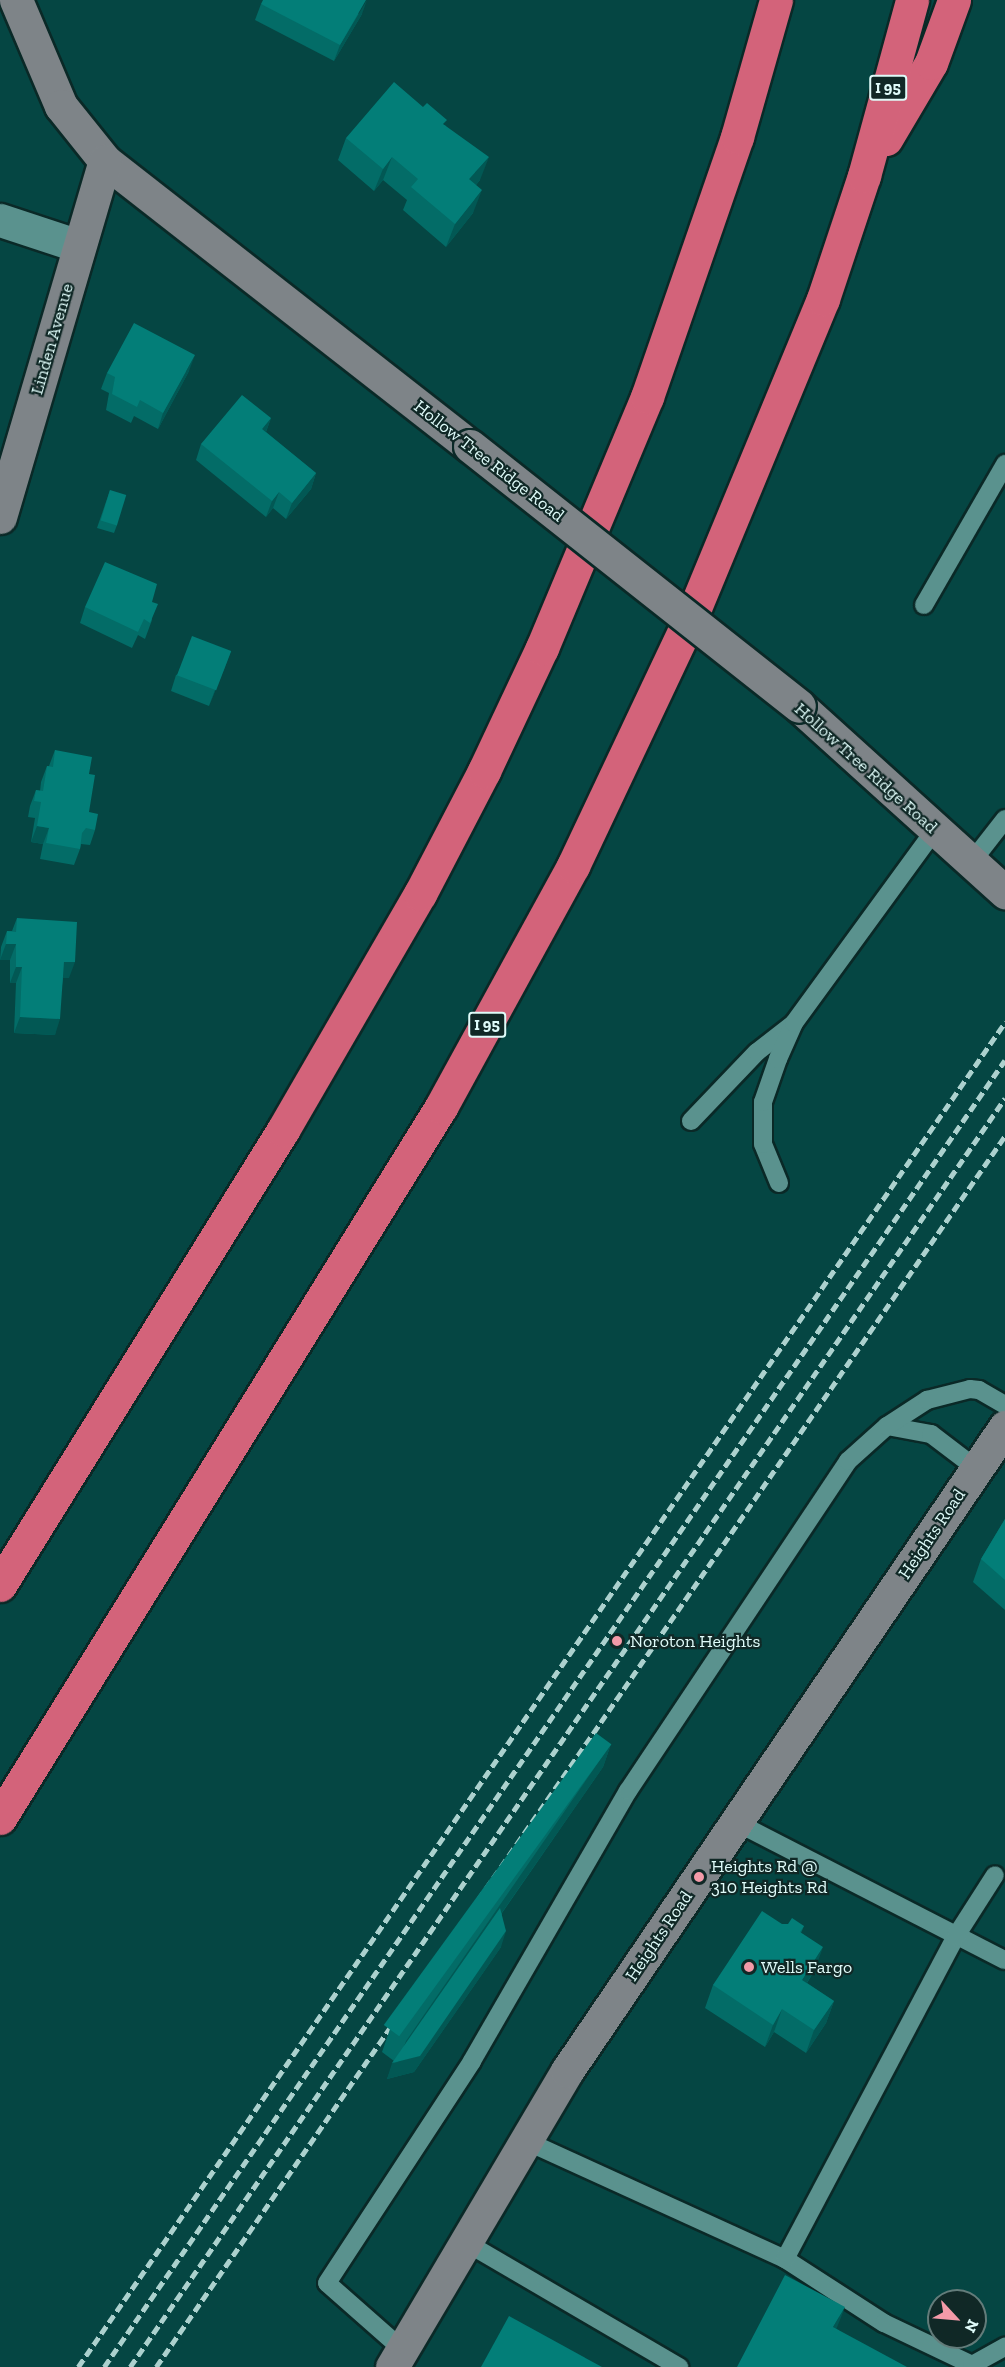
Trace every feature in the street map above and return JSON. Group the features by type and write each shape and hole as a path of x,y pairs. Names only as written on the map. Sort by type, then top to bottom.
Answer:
{"highway":[{"path":"0,1585 295,1111 420,894 484,771 542,648 647,397 737,137 776,0"},
{"name":"I 95","path":"0,1818 441,1107 573,866 695,608 823,299 864,176 912,0"},
{"path":"864,176 931,63 954,0"}],"street":[{"name":"Hollow Tree Ridge Road","path":"16,0 61,106 105,161 799,706 970,864 1005,892"},
{"name":"Linden Avenue","path":"0,517 105,161"},
{"path":"0,220 79,246"},
{"name":"Heights Road","path":"398,2358 567,2071 1005,1427"}],"lane":[{"path":"924,605 1005,464"},
{"path":"970,864 1005,819"},
{"path":"779,1183 764,1144 763,1102 794,1023 934,831"},
{"path":"691,1121 757,1052 794,1023"},
{"path":"398,2358 327,2283 472,2061 628,1791 848,1461 887,1426 927,1400 963,1389 979,1390 1005,1405"},
{"path":"887,1426 915,1428 931,1434 977,1469"},
{"path":"736,1822 1005,1959"},
{"path":"785,2259 956,1936 995,1875"},
{"path":"526,2141 785,2259 884,2324 972,2365 1005,2347"},
{"path":"467,2243 679,2367"}],"building":[{"path":"263,0 366,0 340,45 261,4"},
{"path":"394,82 423,107 427,103 447,120 443,124 489,157 469,179 482,190 455,224 411,187 418,179 392,157 383,169 346,138"},
{"path":"134,323 195,355 163,413 140,400 137,407 112,394 115,377 107,373"},
{"path":"242,395 271,418 262,429 316,473 292,503 279,492 272,501 201,444"},
{"path":"110,490 126,495 117,526 101,521"},
{"path":"105,562 157,584 152,602 158,604 150,623 144,619 138,632 85,607"},
{"path":"192,636 231,651 216,690 177,675"},
{"path":"55,750 92,757 89,774 95,775 89,812 98,814 95,830 86,828 82,833 80,849 46,843 49,828 37,826 41,802 34,801 36,790 43,791 47,766 53,767"},
{"path":"17,918 77,922 75,962 64,962 60,1019 20,1017 22,967 16,967 16,944 6,944 7,931 16,932"},
{"path":"1005,1519 1005,1580 981,1559"},
{"path":"596,1733 611,1744 399,2036 384,2025"},
{"path":"500,1908 506,1931 420,2056 392,2063"},
{"path":"762,1911 782,1924 788,1924 792,1918 804,1926 800,1932 823,1947 802,1980 834,2001 814,2030 782,2009 773,2025 713,1985"},
{"path":"785,2275 845,2307 833,2327 907,2367 737,2367"},
{"path":"509,2316 602,2367 481,2367"}],"railway":[{"path":"78,2367 1005,1022"},
{"path":"104,2367 1005,1060"},
{"path":"130,2367 1005,1098"},
{"path":"156,2367 1005,1136"}],"place":[{"name":"Noroton Heights","path":"617,1641"},
{"name":"Heights Rd @ 310 Heights Rd","path":"699,1877"},
{"name":"Wells Fargo","path":"749,1967"}]}
